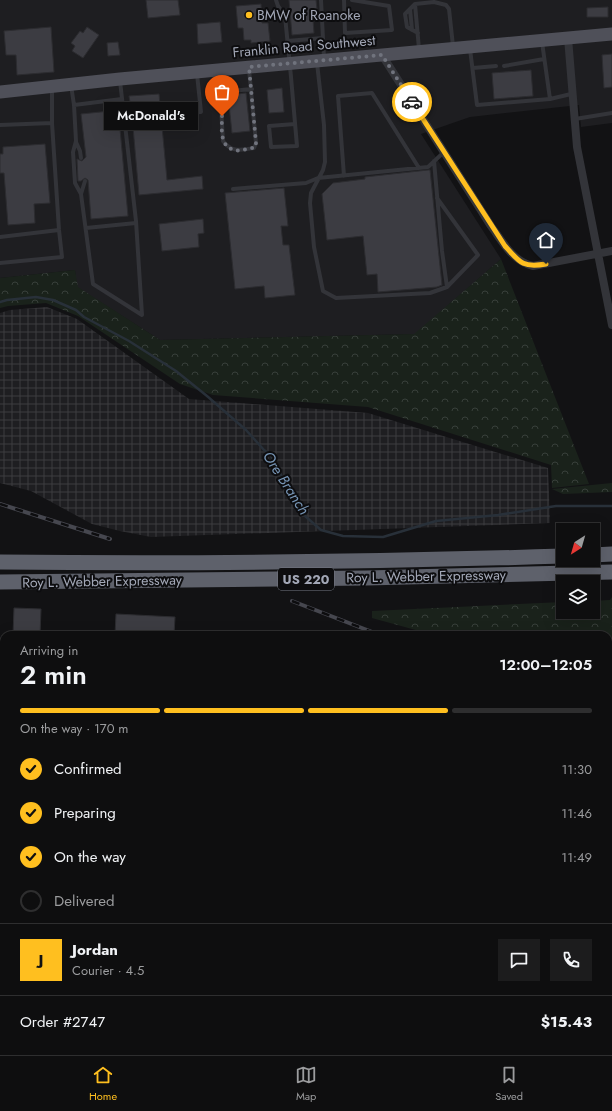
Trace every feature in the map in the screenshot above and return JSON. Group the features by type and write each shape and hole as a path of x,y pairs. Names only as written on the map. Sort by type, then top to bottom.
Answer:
{"highway":[{"path":"600,555 612,554"},
{"name":"Roy L. Webber Expressway","path":"0,562 328,561 556,556"},
{"name":"Roy L. Webber Expressway","path":"0,582 336,578 612,572"}],"main road":[{"name":"Franklin Road Southwest","path":"0,90 612,34"}],"street":[{"path":"568,38 571,94 577,147 612,326"},
{"path":"382,55 494,231 505,246 520,261 533,266 612,251"}],"lane":[{"path":"276,0 284,16 287,41 289,64 295,124 297,146 271,147 269,126 295,124"},
{"path":"321,0 323,38 320,61 325,162 323,170 311,193 310,203 314,247 323,291 336,298 430,293 447,287 478,255 437,198"},
{"path":"344,0 345,32 392,30 389,6 352,0"},
{"path":"418,33 407,27 405,14 415,4 434,2 446,4 449,9 453,48"},
{"path":"415,4 420,52"},
{"path":"287,41 323,38"},
{"path":"542,40 550,99"},
{"path":"470,47 477,104 550,99 571,94"},
{"path":"504,66 544,59"},
{"path":"473,68 496,66"},
{"path":"219,70 223,141 227,146 235,151 254,148 256,143 249,67"},
{"path":"171,114 200,112 196,72"},
{"path":"76,141 72,152 75,183 81,194 93,284 142,315 136,223 120,79"},
{"path":"71,84 76,141 81,158"},
{"path":"0,263 62,257 52,123 52,86"},
{"path":"220,92 252,89"},
{"path":"344,176 338,96 372,93 419,168"},
{"path":"74,105 122,99"},
{"path":"574,120 612,114"},
{"path":"0,125 52,123"},
{"path":"233,189 306,183 318,178 428,167 444,152"},
{"path":"434,161 447,287"},
{"path":"81,194 85,180"},
{"path":"86,228 136,223"},
{"path":"0,237 59,230"}],"shaded area":[{"path":"0,0 612,0 612,123 581,127 579,105 470,117 421,134 501,259 415,334 160,340 77,287 75,270 0,278"},
{"path":"47,307 77,319 189,399 368,413 548,468 550,523 151,537 92,524 31,491 0,483 0,313 10,310"}],"green space":[{"path":"501,259 589,484 552,488 551,465 368,407 213,395 180,384 78,316 46,303 0,308 0,278 75,270 78,287 160,340 414,334"},
{"path":"612,483 612,492 563,494 552,489"},
{"path":"612,597 612,631 419,631 372,618 372,611 556,602 556,619 600,619 600,601 610,600"}],"building":[{"path":"146,0 178,0 180,15 148,18"},
{"path":"289,0 316,0 318,19 313,20 314,33 292,35"},
{"path":"261,4 262,23 268,23 270,41 251,43 251,40 244,40 243,28 238,28 236,6"},
{"path":"608,7 608,17 587,17 587,8"},
{"path":"220,22 222,42 198,44 197,24"},
{"path":"51,27 54,72 17,75 16,55 6,55 4,31"},
{"path":"87,27 99,35 83,58 72,51 75,46 71,43 80,31 83,33"},
{"path":"118,42 120,55 108,56 107,43"},
{"path":"612,54 612,87 604,88 602,55"},
{"path":"531,70 533,96 494,99 492,73"},
{"path":"282,88 284,112 269,113 267,90"},
{"path":"246,93 250,131 232,133 228,95"},
{"path":"159,94 167,180 202,176 203,189 139,195 133,127 129,128 127,110 131,109 129,96"},
{"path":"120,110 122,128 120,129 128,216 91,219 88,180 85,178 78,181 77,159 82,161 86,157 81,114"},
{"path":"45,144 50,203 34,204 35,223 8,225 4,173 0,173 0,154 3,154 3,147"},
{"path":"430,170 442,285 437,287 378,292 377,274 367,275 363,236 327,240 322,194 333,183 365,179 365,177"},
{"path":"284,188 288,226 281,226 283,245 289,245 295,295 265,298 264,286 235,289 225,193"},
{"path":"203,219 204,233 198,234 199,247 162,251 159,224"},
{"path":"14,608 41,609 40,631 13,631"},
{"path":"116,614 175,617 174,631 115,631"}],"waterway":[{"name":"Ore Branch","path":"0,302 36,297 53,300 76,310 84,317 129,341 176,371 246,430 264,450 270,454 290,492 305,516 321,530 343,536 383,537 436,521 498,515 556,506 612,506"}],"railway":[{"path":"0,504 110,539"},
{"path":"292,601 370,631"}],"way so far":[{"path":"222,116 223,141 227,146 235,151 254,148 256,143 249,67 382,55 412,102"}],"place":[{"name":"BMW of Roanoke","path":"249,15"},
{"name":"McDonald's","path":"222,116"}],"route":[{"path":"412,102 505,246 525,264 533,266 546,264"}]}
